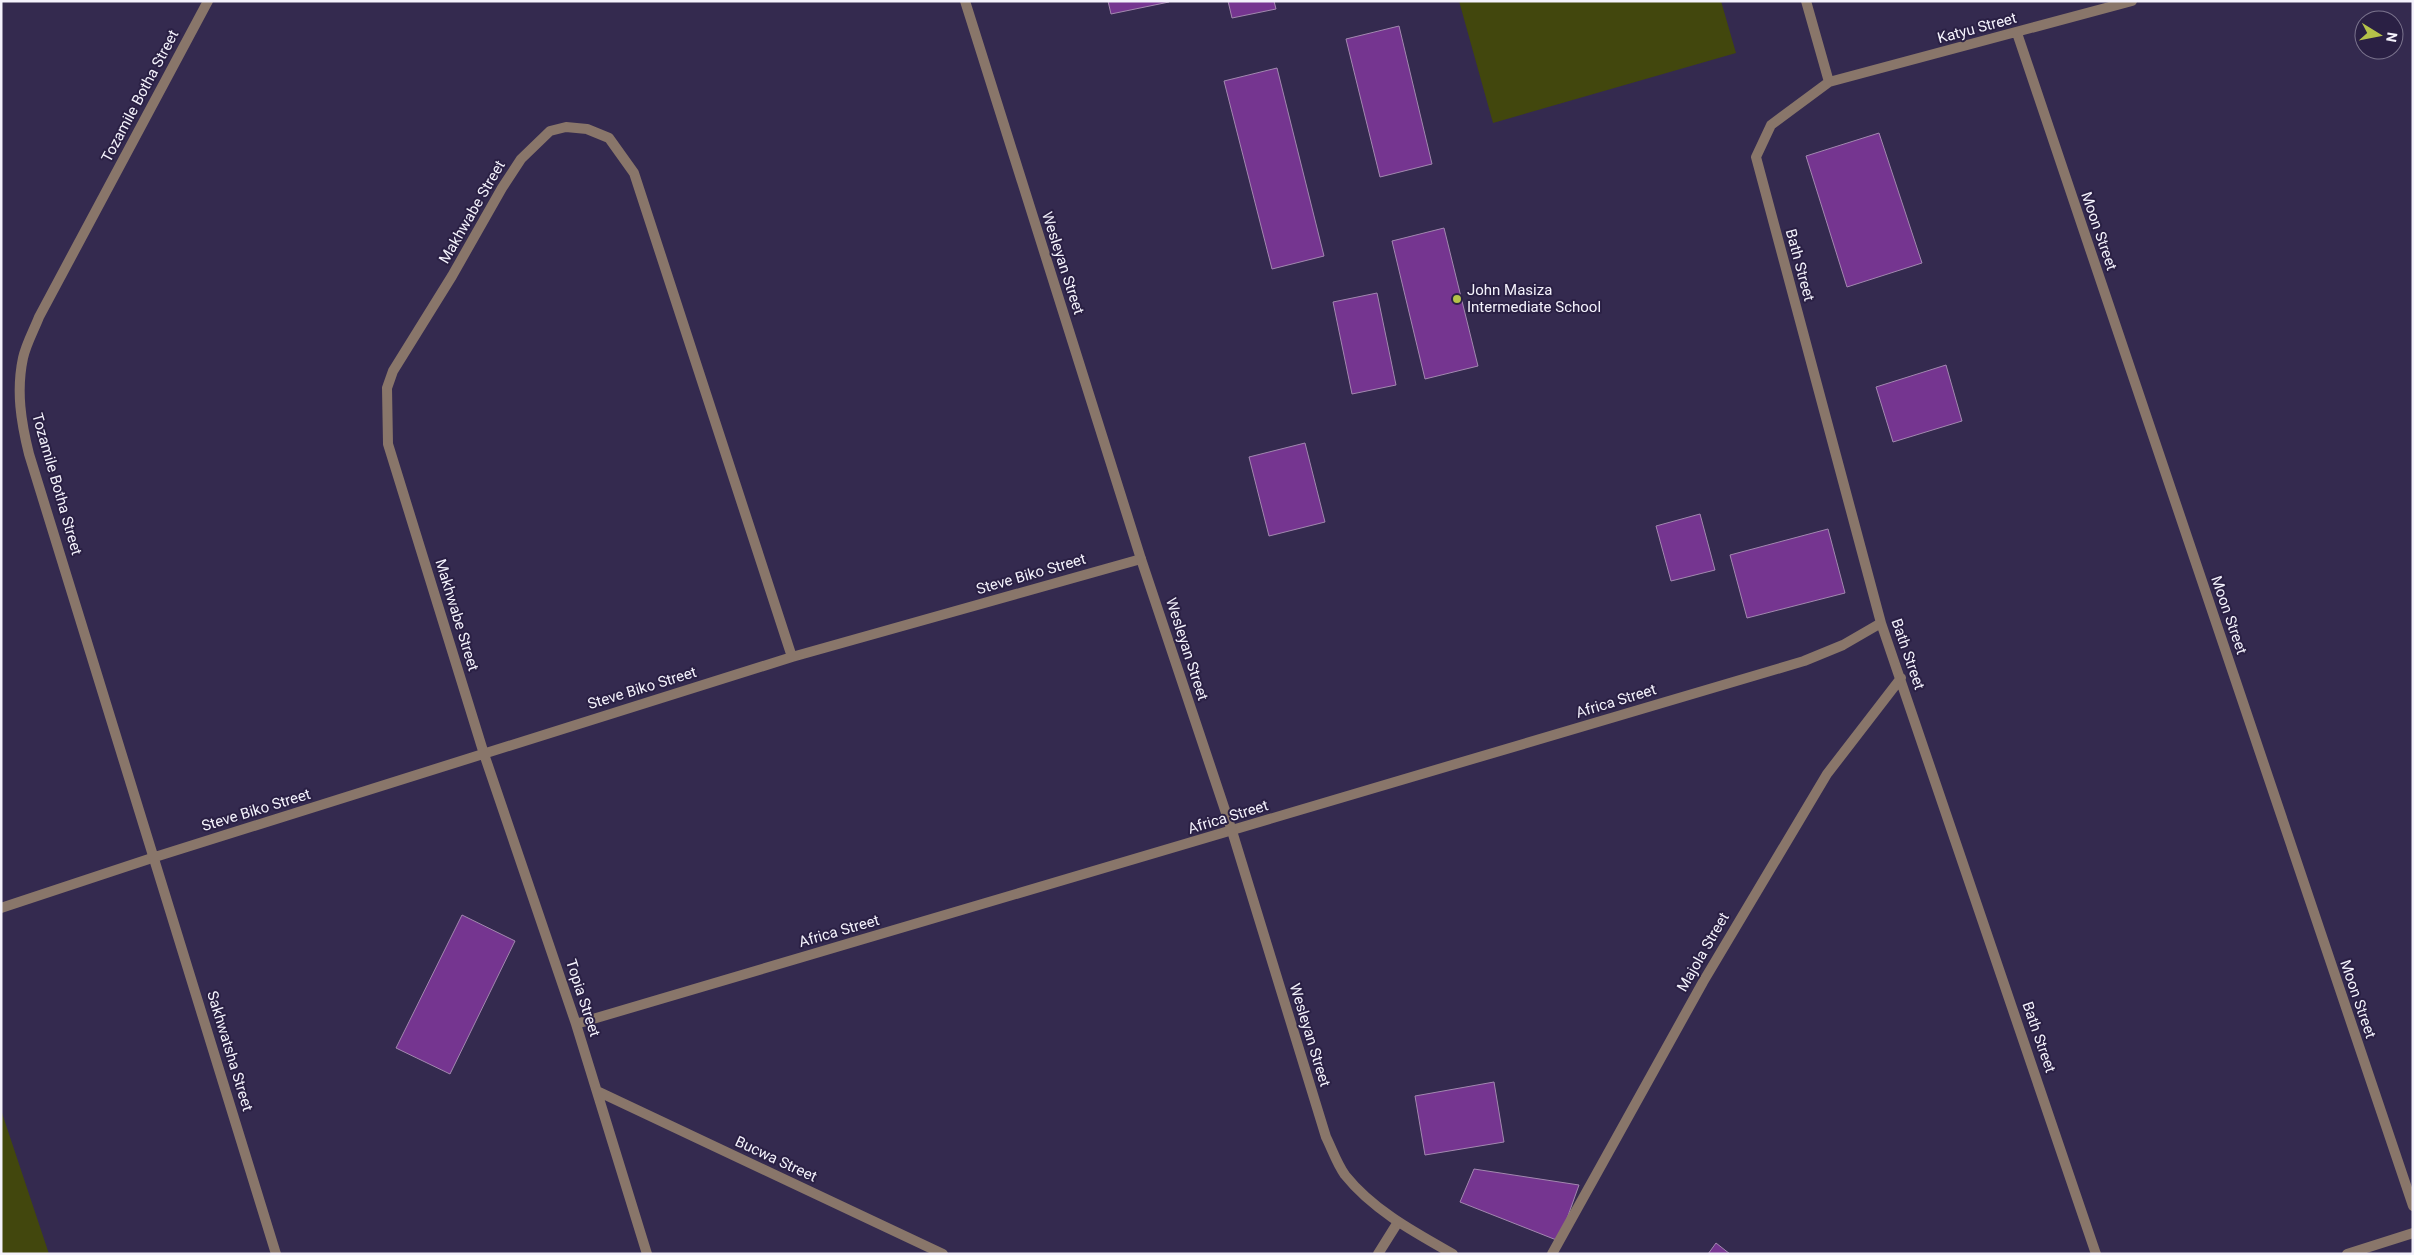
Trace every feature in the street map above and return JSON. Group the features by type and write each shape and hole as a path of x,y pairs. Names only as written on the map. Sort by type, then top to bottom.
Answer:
{"street":[{"name":"Tozamile Botha Street","path":"155,857 29,454 20,417 20,386 24,356 39,317 208,1"},
{"name":"Wesleyan Street","path":"965,1 1141,559 1232,831 1326,1137 1344,1173 1364,1194 1398,1222 1453,1254"},
{"path":"1806,1 1829,82"},
{"name":"Katyu Street","path":"1829,82 2132,1"},
{"name":"Moon Street","path":"2017,33 2413,1206"},
{"name":"Bath Street","path":"1829,82 1771,125 1756,157 1881,623 2096,1254"},
{"name":"Makhwabe Street","path":"484,754 388,444 387,388 393,371 452,276 502,188 521,159 550,131 566,127 586,129 609,138 634,173 792,657"},
{"name":"Steve Biko Street","path":"1,908 155,857 792,657 1141,559"},
{"name":"Africa Street","path":"576,1024 1804,661 1843,645 1881,623"},
{"name":"Majola Street","path":"1552,1254 1703,982 1826,774 1901,678"},
{"name":"Topia Street","path":"484,754 576,1024 648,1254"},
{"name":"Sakhwatsha Street","path":"155,857 276,1254"},
{"name":"Bucwa Street","path":"597,1091 943,1254"},
{"path":"1378,1254 1398,1222"},
{"path":"2347,1254 2413,1233"}],"green space":[{"path":"1459,1 1721,1 1736,53 1493,123"},
{"path":"1,1110 49,1254 1,1254"}],"building":[{"path":"1108,1 1169,1 1169,2 1111,14"},
{"path":"1228,1 1274,1 1276,9 1232,18"},
{"path":"1399,26 1432,164 1380,177 1346,39"},
{"path":"1277,68 1324,256 1272,269 1224,81"},
{"path":"1879,133 1922,263 1847,287 1806,156"},
{"path":"1444,228 1478,366 1425,379 1392,241"},
{"path":"1377,293 1396,385 1352,394 1333,302"},
{"path":"1946,365 1962,421 1893,442 1876,387"},
{"path":"1305,443 1325,522 1269,536 1249,457"},
{"path":"1700,514 1715,570 1671,581 1656,526"},
{"path":"1828,529 1845,593 1747,618 1730,555"},
{"path":"462,915 515,941 450,1074 396,1048"},
{"path":"1494,1082 1504,1142 1425,1155 1415,1096"},
{"path":"1474,1169 1579,1185 1559,1241 1460,1202"},
{"path":"1716,1243 1730,1254 1708,1254"}],"place":[{"name":"John Masiza Intermediate School","path":"1457,299"}]}
